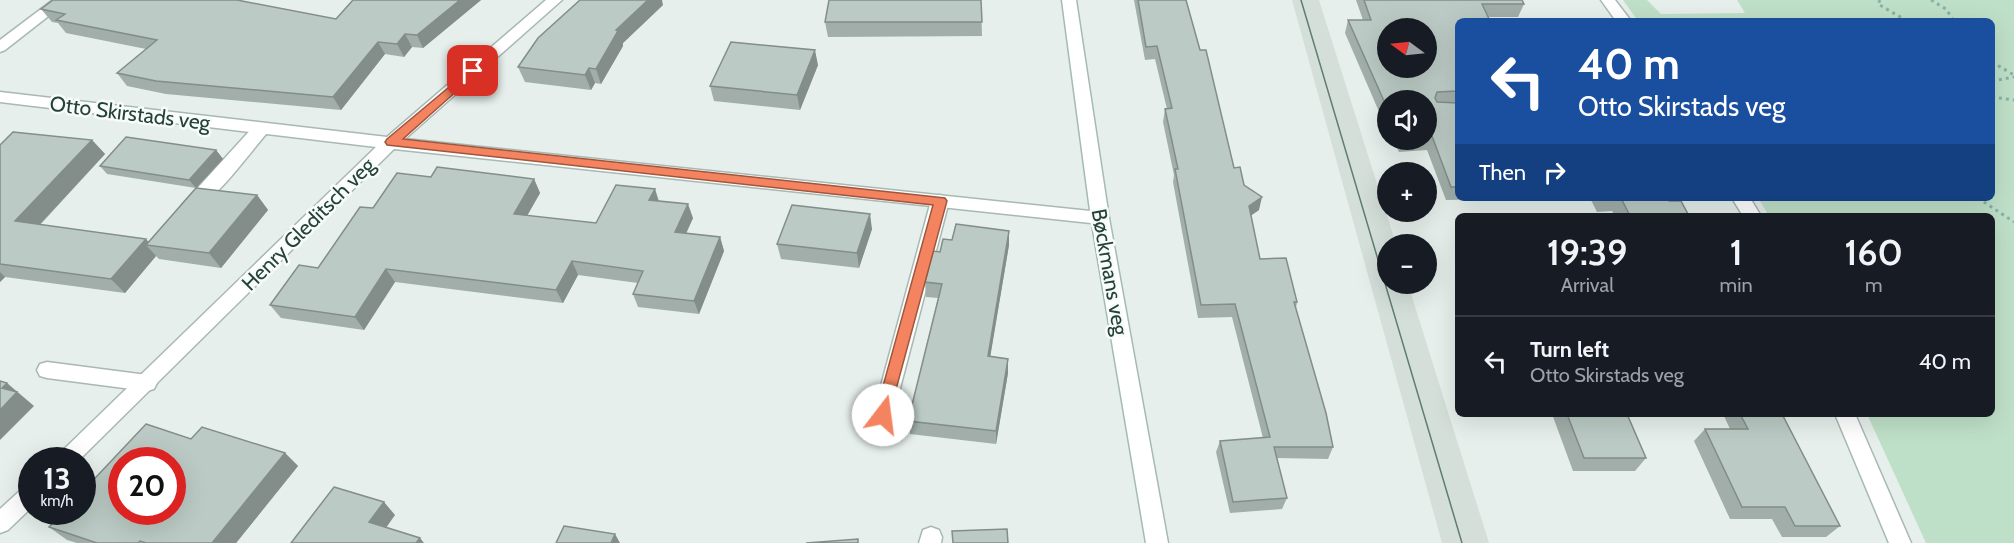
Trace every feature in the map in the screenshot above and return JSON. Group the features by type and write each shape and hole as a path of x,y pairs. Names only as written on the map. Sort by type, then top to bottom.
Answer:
{"street":[{"path":"0,47 63,0"},
{"name":"Henry Gleditsch veg","path":"80,447 391,142 555,0"},
{"name":"Bøckmans veg","path":"1069,0 1100,218 1157,543"},
{"path":"1608,0 1622,18"},
{"name":"Otto Skirstads veg","path":"0,98 261,129 1100,218"},
{"path":"179,213 205,194 261,129"},
{"path":"883,415 940,201"},
{"path":"47,370 147,383"},
{"path":"1846,417 1900,543"},
{"path":"0,523 18,506"}],"path":[{"path":"1880,0 1878,4 1903,18"},
{"path":"1931,0 1946,9 1952,18"},
{"path":"1995,64 2014,76"},
{"path":"1995,80 2014,76"},
{"path":"1995,97 2014,100"},
{"path":"1982,201 2014,222"}],"shaded area":[{"path":"1292,0 1319,0 1377,184 1377,222 1389,222 1393,234 1377,234 1377,294 1411,294 1489,543 1442,543"}],"green space":[{"path":"1623,0 1647,0 1661,14 1745,13 1737,0 2014,0 2014,543 1926,543 1868,417 1995,417 1995,213 1767,213 1760,201 1995,201 1995,18 1636,18"}],"building":[{"path":"53,0 237,0 336,19 353,0 460,0 417,35 405,34 397,44 378,42 333,97 156,81 117,73 157,40 56,20 65,14 41,9"},
{"path":"580,0 648,0 616,30 618,31 596,69 589,68 585,75 518,67 538,38"},
{"path":"829,0 981,0 982,22 825,22"},
{"path":"1138,0 1186,0 1200,50 1206,50 1234,168 1240,167 1244,185 1262,197 1249,206 1260,259 1286,258 1297,302 1294,302 1326,413 1333,447 1274,447 1287,498 1233,502 1220,441 1270,437 1235,304 1201,305 1175,169 1178,169 1165,109 1172,108 1157,46 1146,47"},
{"path":"1364,0 1522,0 1524,4 1482,4 1489,18 1455,18 1455,91 1379,90 1348,20 1371,20"},
{"path":"731,42 815,50 797,95 710,86"},
{"path":"1437,102 1455,103 1455,187 1451,187 1437,149"},
{"path":"13,132 92,140 15,221 146,239 111,279 0,264 0,145"},
{"path":"126,137 216,150 189,180 100,166"},
{"path":"437,167 534,179 514,214 596,223 616,185 655,189 649,200 688,204 675,232 720,237 694,301 633,294 643,271 572,261 556,290 386,269 355,317 270,305 299,265 318,268 360,207 373,208 397,173 431,177"},
{"path":"196,188 257,195 209,253 146,245"},
{"path":"1622,201 1681,201 1687,213 1628,213"},
{"path":"792,205 870,214 857,253 777,244"},
{"path":"956,224 1009,231 988,356 1008,359 996,431 908,421 942,284 925,282 933,251 940,252 943,239 952,240"},
{"path":"0,381 7,383 2,388 17,392 0,410"},
{"path":"1568,417 1628,417 1646,458 1584,458"},
{"path":"1742,417 1784,417 1840,526 1795,526 1785,507 1742,507 1705,429 1748,429"},
{"path":"146,424 191,439 202,427 285,453 212,543 146,543 140,541 138,543 97,543 49,527 51,525 96,525 96,477 108,464 108,525 186,525 186,447 124,447"},
{"path":"334,487 384,502 369,522 420,538 416,543 291,543"},
{"path":"564,526 615,534 611,543 556,543"},
{"path":"1007,529 1008,543 953,543 952,531"},
{"path":"858,539 858,543 806,543"}],"tram line":[{"path":"1301,0 1462,543"}],"route":[{"path":"473,71 391,142 940,201 883,415"}]}
